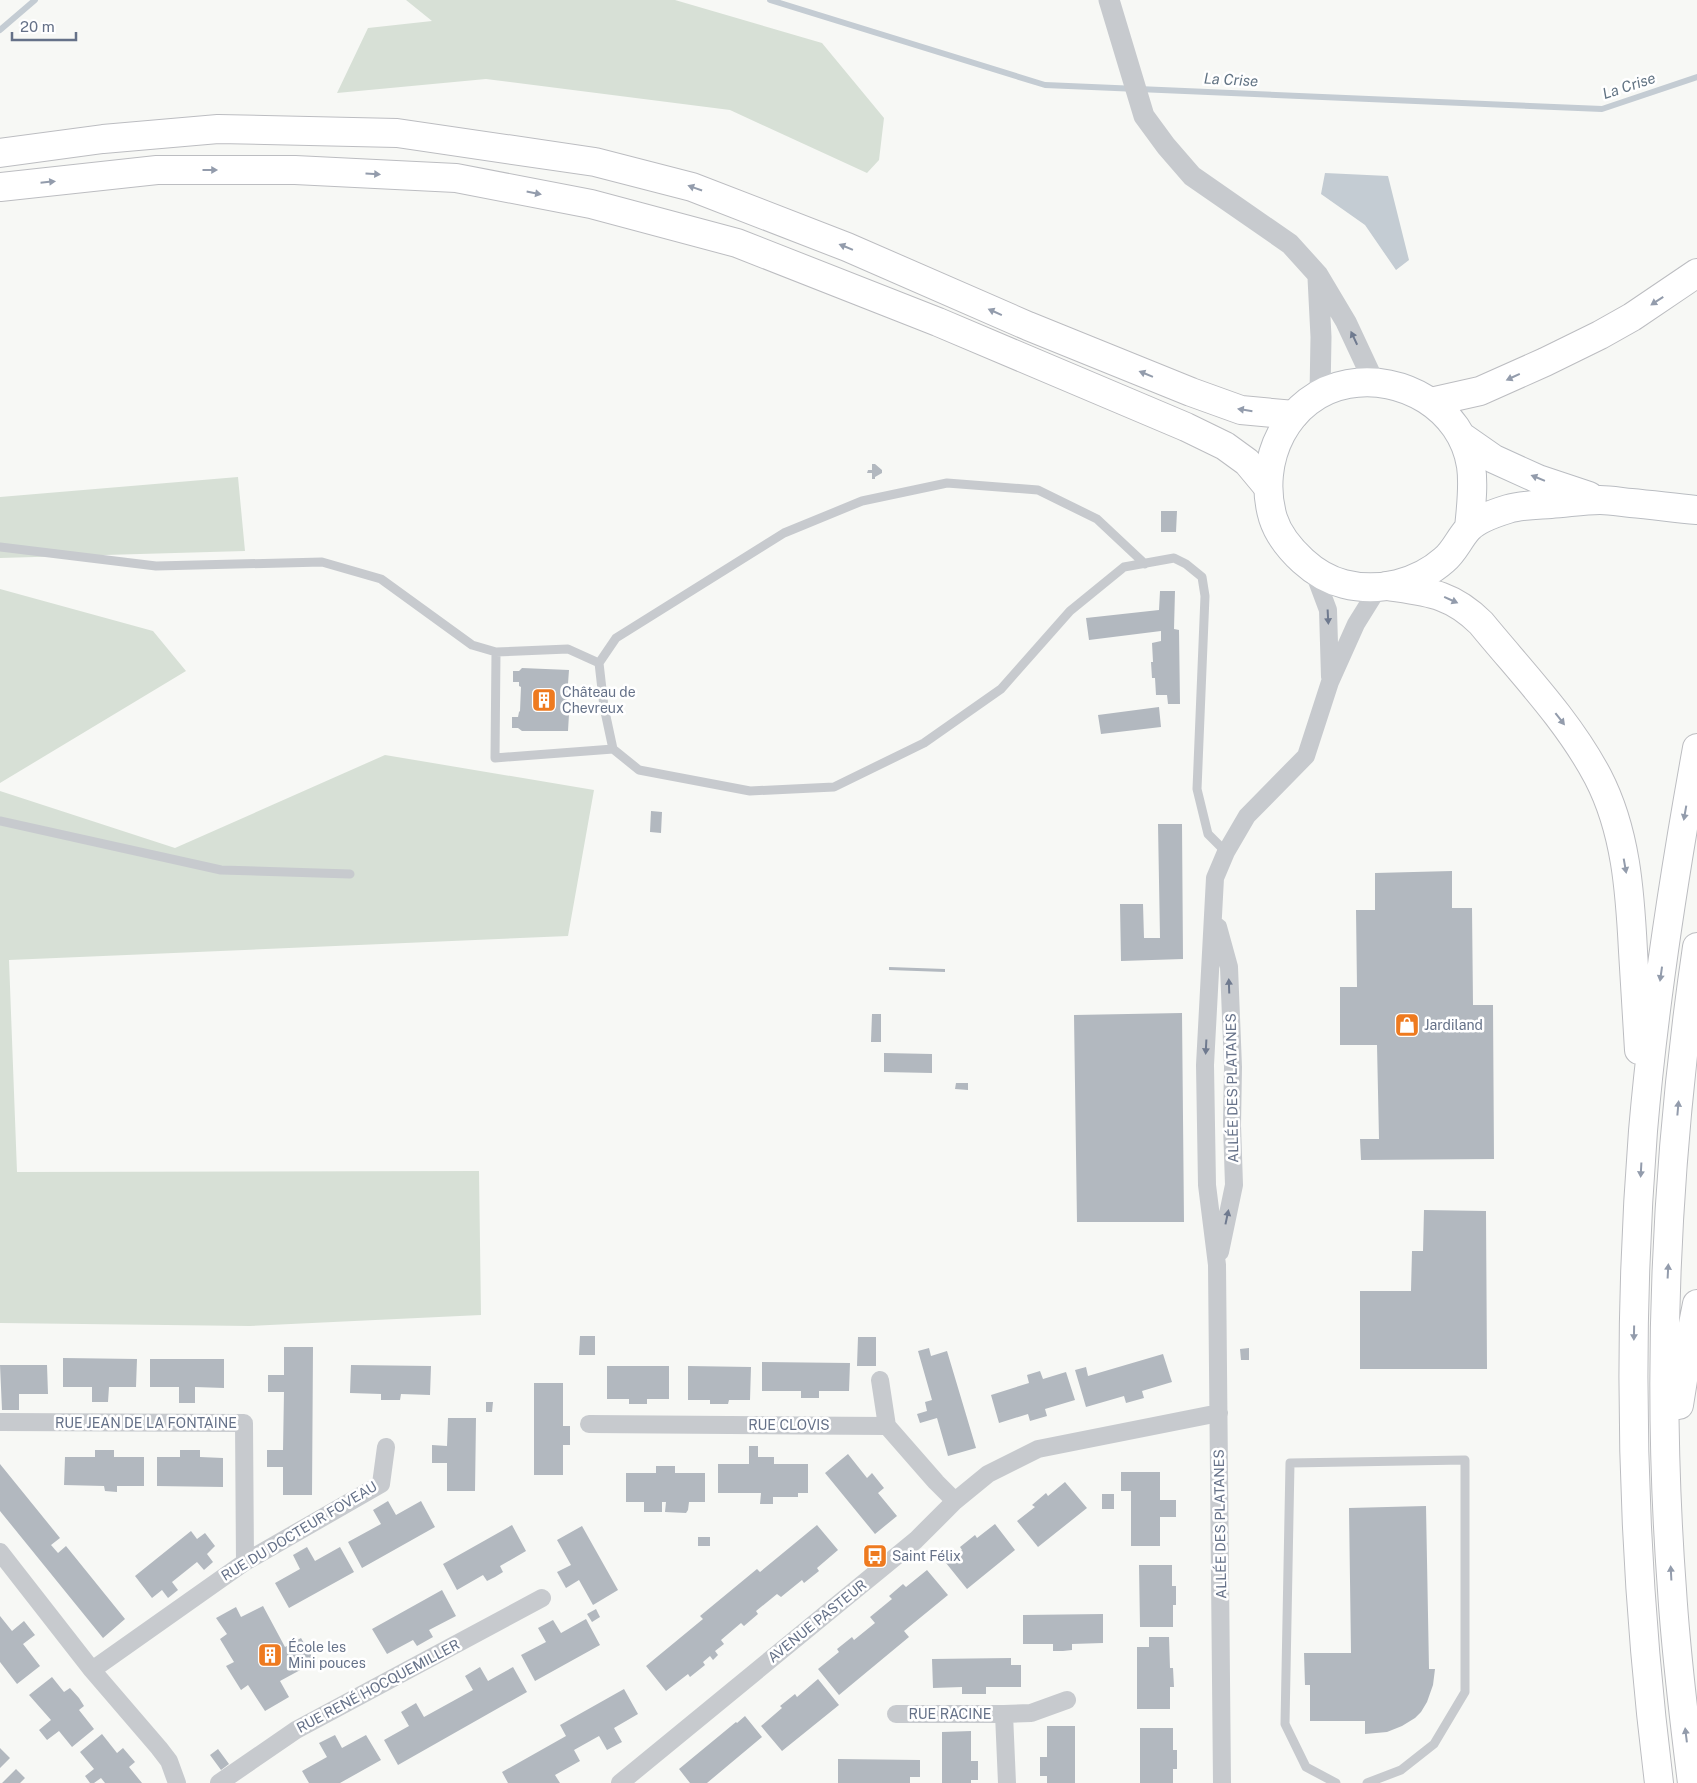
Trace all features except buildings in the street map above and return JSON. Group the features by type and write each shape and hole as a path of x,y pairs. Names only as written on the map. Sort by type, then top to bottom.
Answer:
{"main road":[{"path":"0,154 102,139 218,129 397,133 595,162 702,190 847,247 1028,326 1191,392 1241,410 1294,415"},
{"path":"0,187 157,170 295,170 456,178 592,204 737,243 938,322 1186,427 1225,446 1247,462 1267,486"},
{"path":"1431,402 1480,390 1545,362 1632,317 1697,273"},
{"path":"1469,528 1472,494 1470,464 1460,436 1447,417 1431,402 1404,388 1374,382 1346,384 1320,394 1294,415 1279,436 1270,460 1267,486 1273,519 1289,548 1313,570 1328,579 1345,584 1434,593 1460,604 1471,612 1559,717 1577,742 1599,779 1617,827 1627,877 1643,1132"},
{"path":"1460,436 1494,459 1538,479 1600,500"},
{"path":"1383,587 1416,579 1435,568 1446,559 1469,528 1491,515 1511,508 1600,500 1697,510"},
{"path":"1659,1783 1643,1634 1634,1473 1634,1304 1643,1132 1662,966 1676,865 1697,748"},
{"path":"1692,1783 1672,1599 1665,1406 1666,1305 1670,1213 1684,1050 1697,947"},
{"path":"1667,1490 1687,1355 1697,1304"}],"street":[{"path":"1109,0 1144,116 1166,146 1192,176 1290,244 1318,275 1346,322 1374,382"},
{"path":"1318,275 1321,338 1320,394"},
{"name":"ALLÉE DES PLATANES","path":"1313,570 1328,610 1330,682"},
{"name":"ALLÉE DES PLATANES","path":"1222,1783 1217,1265 1207,1186 1206,1126 1206,1065 1215,878 1226,852 1247,816 1306,756 1330,682 1356,624 1383,587"},
{"name":"ALLÉE DES PLATANES","path":"1214,911 1228,967 1233,1067 1234,1185 1217,1265"},
{"path":"880,1380 887,1426 955,1501"},
{"name":"AVENUE PASTEUR","path":"620,1783 916,1540 955,1501 988,1474 1038,1449 1219,1413"},
{"name":"RUE JEAN DE LA FONTAINE","path":"0,1422 244,1423 245,1562"},
{"name":"RUE CLOVIS","path":"589,1424 887,1426"},
{"name":"RUE DU DOCTEUR FOVEAU","path":"92,1670 245,1562 381,1484 386,1447"},
{"path":"0,1552 92,1670 169,1761 177,1783"},
{"name":"RUE RENÉ HOCQUEMILLER","path":"219,1783 302,1726 542,1598"},
{"name":"RUE RACINE","path":"896,1714 1031,1713 1067,1700"},
{"name":"RUE RACINE","path":"1004,1714 1007,1783"}],"lane":[{"path":"1145,564 1096,519 1038,490 947,483 862,501 784,533 616,638 599,664 604,707 613,749 639,770 750,791 834,787 924,743 1001,689 1070,610 1124,568 1145,564 1174,558 1186,564 1202,577 1205,596 1197,789 1208,834 1226,852"},
{"path":"0,547 156,566 322,562 381,579 472,645 496,652 568,649 599,664"},
{"path":"496,652 495,758 613,749"},
{"path":"0,821 221,870 350,874"},
{"path":"1336,1783 1306,1767 1285,1724 1290,1463 1465,1460 1465,1692 1434,1744 1401,1770 1367,1783"}],"shaded area":[{"path":"406,0 675,0 822,43 884,118 879,160 867,173 730,110 486,79 337,93 368,28 432,21"},
{"path":"1325,173 1388,176 1409,260 1396,270 1365,225 1321,194"},
{"path":"238,477 245,551 0,558 0,497"},
{"path":"0,589 153,631 186,671 0,783"},
{"path":"385,755 594,790 568,936 9,960 17,1172 479,1171 481,1315 250,1326 0,1323 0,791 175,848"}],"waterway":[{"name":"La Crise","path":"0,30 35,0"},
{"name":"La Crise","path":"770,0 1045,85 1602,109 1697,77"}],"place":[{"name":"Château de Chevreux","path":"544,700"},
{"name":"Jardiland","path":"1407,1025"},
{"name":"Saint Félix","path":"875,1556"},
{"name":"École les Mini pouces","path":"270,1655"}]}
